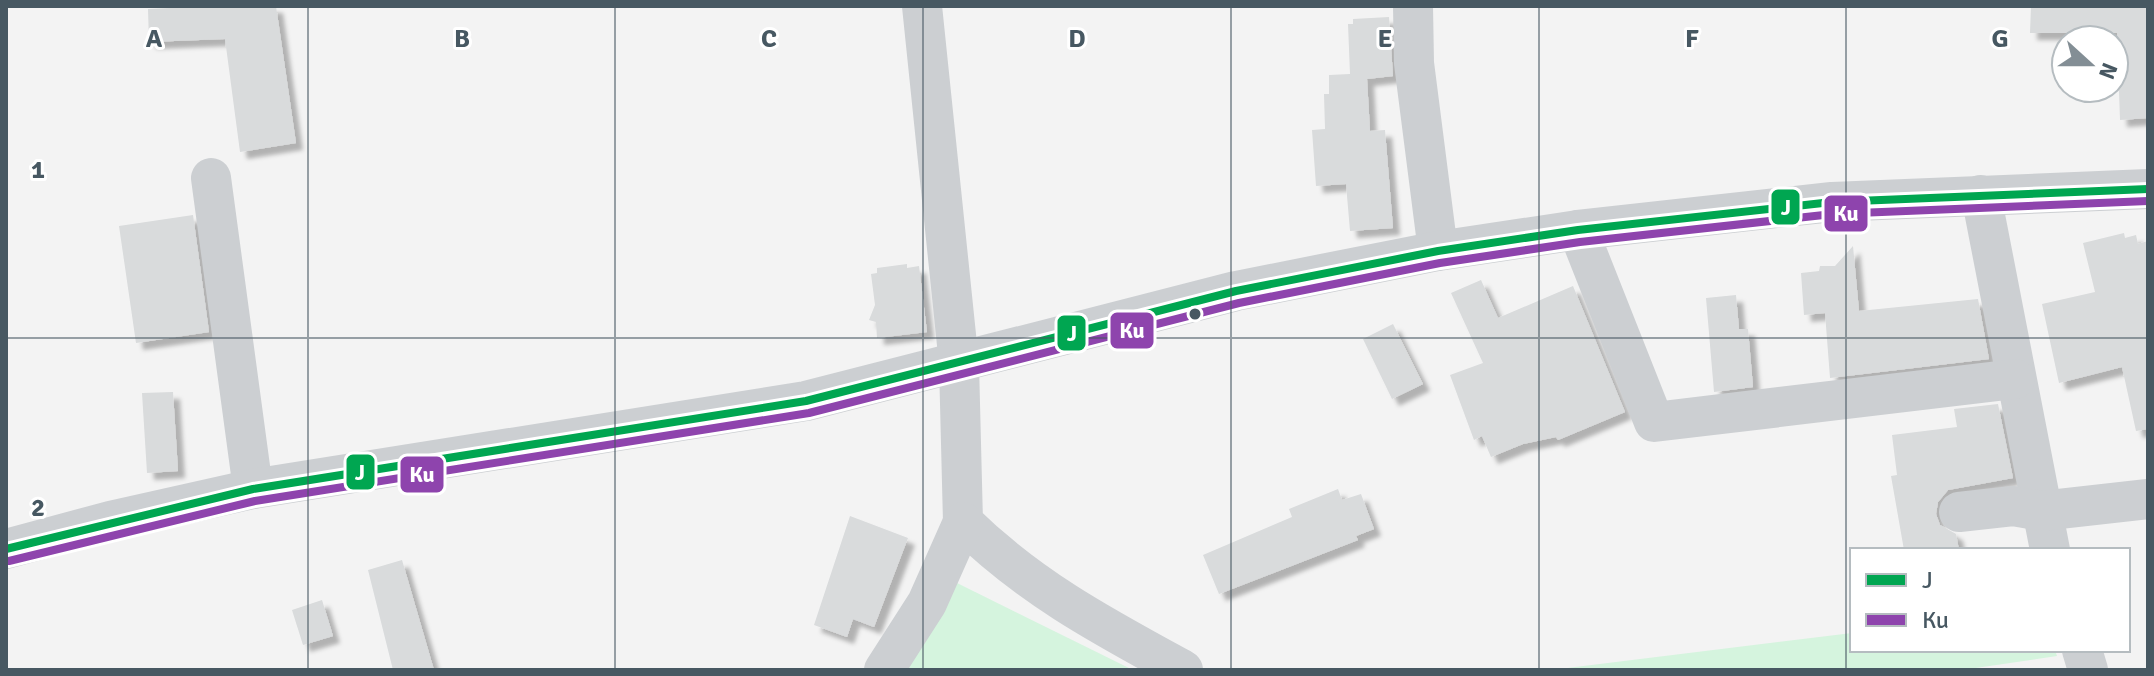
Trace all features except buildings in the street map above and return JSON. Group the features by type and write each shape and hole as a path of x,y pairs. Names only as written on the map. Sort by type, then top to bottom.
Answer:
{"street":[{"path":"884,670 927,603 963,522 959,364 922,6"},
{"path":"1413,6 1414,63 1438,251"},
{"path":"211,178 253,489"},
{"path":"6,549 110,521 253,489 775,407 959,364 1236,291 1438,251 1578,230 1832,202 2148,189"},
{"path":"1981,195 2050,548"},
{"path":"1578,230 1654,422 2015,379"},
{"path":"1959,512 2013,506 2041,511 2148,499"},
{"path":"963,522 1003,561 1055,596 1183,670"}],"green space":[{"path":"953,581 1133,670 896,670"},
{"path":"1850,633 1850,652 2056,652 2057,656 1962,670 1551,670"}],"transit line":[{"name":"J","path":"6,549 253,489 806,401 1236,291 1438,251 1578,230 1832,202 2148,189"},
{"name":"Ku","path":"9,561 255,501 809,413 1239,303 1440,263 1580,242 1833,214 2148,201"}]}
